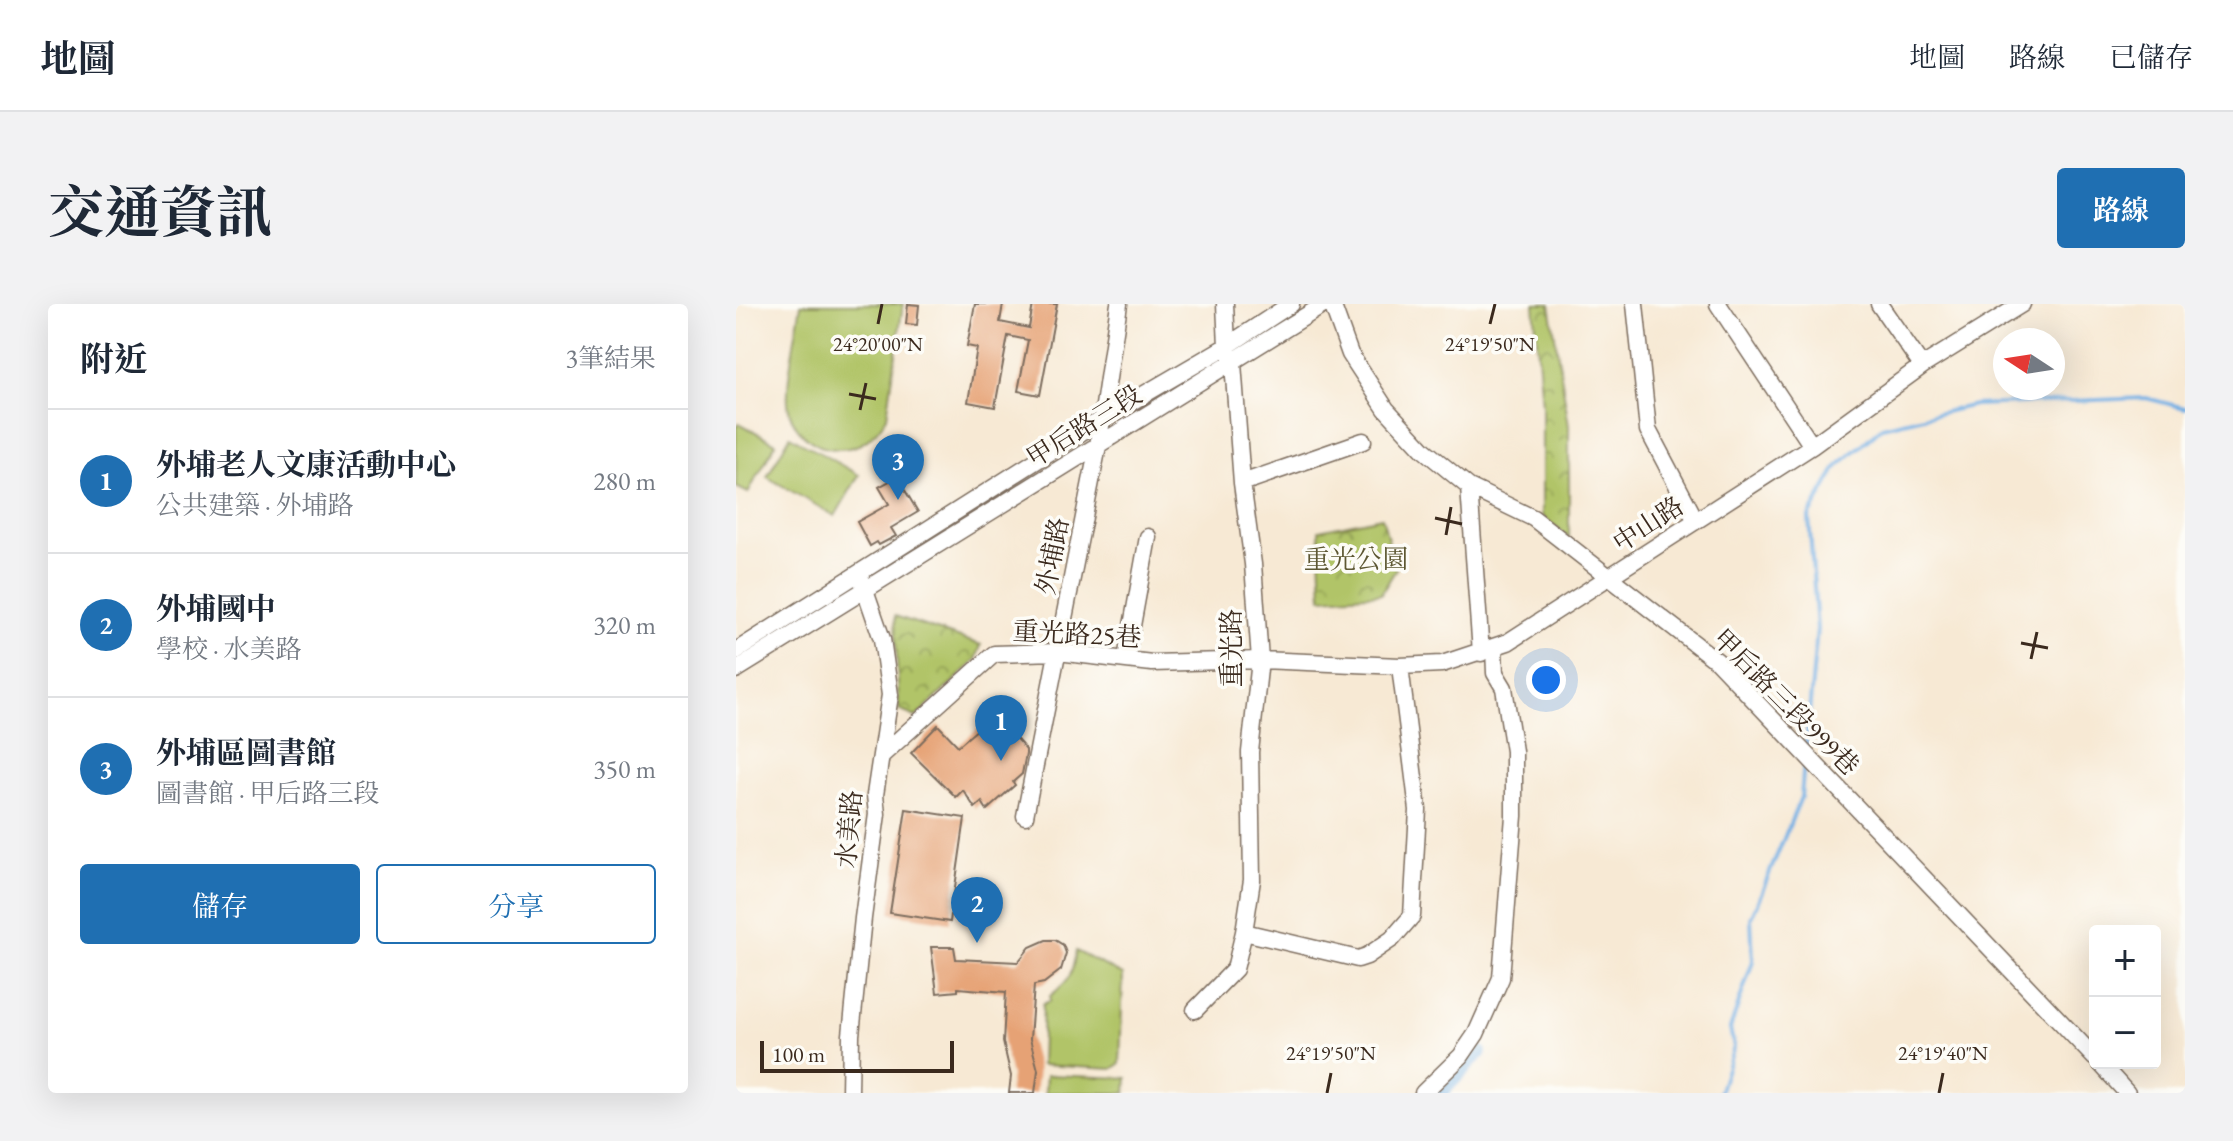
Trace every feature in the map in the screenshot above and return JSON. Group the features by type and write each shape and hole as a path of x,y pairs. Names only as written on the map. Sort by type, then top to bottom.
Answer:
{"street":[{"name":"外埔路","path":"1025,816 1098,446 1119,304"},
{"name":"重光路","path":"1195,1010 1235,969 1252,880 1250,752 1260,660 1253,564 1242,483 1233,363 1227,346 1225,304"},
{"name":"甲后路三段","path":"862,581 1102,419 1227,346 1291,304"},
{"name":"甲后路三段","path":"862,581 1098,446 1325,304"},
{"name":"甲后路三段999巷","path":"1332,304 1350,354 1386,409 1424,450 1469,487 1533,518 1717,661 2089,1052"},
{"path":"1635,304 1648,430 1696,521"},
{"path":"1718,304 1812,446"},
{"path":"1879,304 1922,366"},
{"name":"中山路","path":"1260,660 1400,666 1442,664 1508,642 1812,446 1922,366 2022,304"},
{"path":"1242,483 1363,441"},
{"path":"1423,1093 1461,1056 1476,1034 1501,978 1514,816 1514,751 1504,688 1495,673 1488,650 1469,487"},
{"path":"1126,659 1148,537"},
{"path":"736,651 862,581"},
{"path":"736,670 862,581"},
{"name":"水美路","path":"850,1093 851,1035 877,814 875,795 890,695 882,639 862,581"},
{"name":"重光路25巷","path":"881,756 994,654 1058,652 1152,663 1260,660"},
{"path":"1244,932 1358,959 1392,939 1412,916 1418,810 1400,666"},
{"path":"2105,1069 2127,1093"}],"green space":[{"path":"801,304 903,304 887,417 873,435 854,447 838,449 820,446 804,436 793,421 788,403 789,381"},
{"path":"1534,304 1550,304 1569,426 1569,538 1542,516 1542,405"},
{"path":"739,423 776,443 748,493 736,487 736,428"},
{"path":"790,436 859,475 835,516 767,477"},
{"name":"重光公園","path":"1382,517 1396,569 1381,594 1322,598 1319,530"},
{"path":"895,616 981,645 976,660 916,717 899,710"},
{"path":"1076,951 1123,975 1120,1064 1112,1069 1041,1065 1043,1004 1050,1001 1050,996 1069,977"},
{"path":"1046,1075 1127,1078 1126,1093 1045,1093"}],"building":[{"path":"908,304 919,305 917,325 906,324"},
{"path":"975,304 1003,304 1000,322 1029,328 1033,304 1057,304 1040,395 1018,391 1028,340 1008,336 995,407 968,402 977,348 967,346"},
{"path":"897,477 918,512 891,528 896,536 870,546 857,522 889,504 879,487"},
{"path":"991,718 1008,738 1012,734 1026,754 1022,774 1013,782 1015,785 987,810 982,802 975,808 963,790 956,797 911,753 938,725 958,746"},
{"path":"906,809 965,818 950,922 890,913"},
{"path":"1046,940 1055,940 1063,945 1066,953 1061,970 1044,983 1034,985 1030,1039 1038,1070 1035,1093 1009,1093 1011,1076 1003,1042 1006,992 958,988 958,991 937,993 931,947 954,947 956,959 1018,962 1030,947"}],"waterway":[{"path":"1806,745 1817,629 1809,517 1837,467 1882,427 1974,405 2146,398 2185,408"},
{"path":"1719,1093 1734,1047 1730,1029 1753,961 1751,918 1801,797 1804,762"},
{"path":"1441,1093 1480,1052"}],"place":[{"name":"外埔區圖書館","path":"898,500"},
{"name":"外埔老人文康活動中心","path":"1001,761"},
{"name":"外埔國中","path":"977,943"}]}
